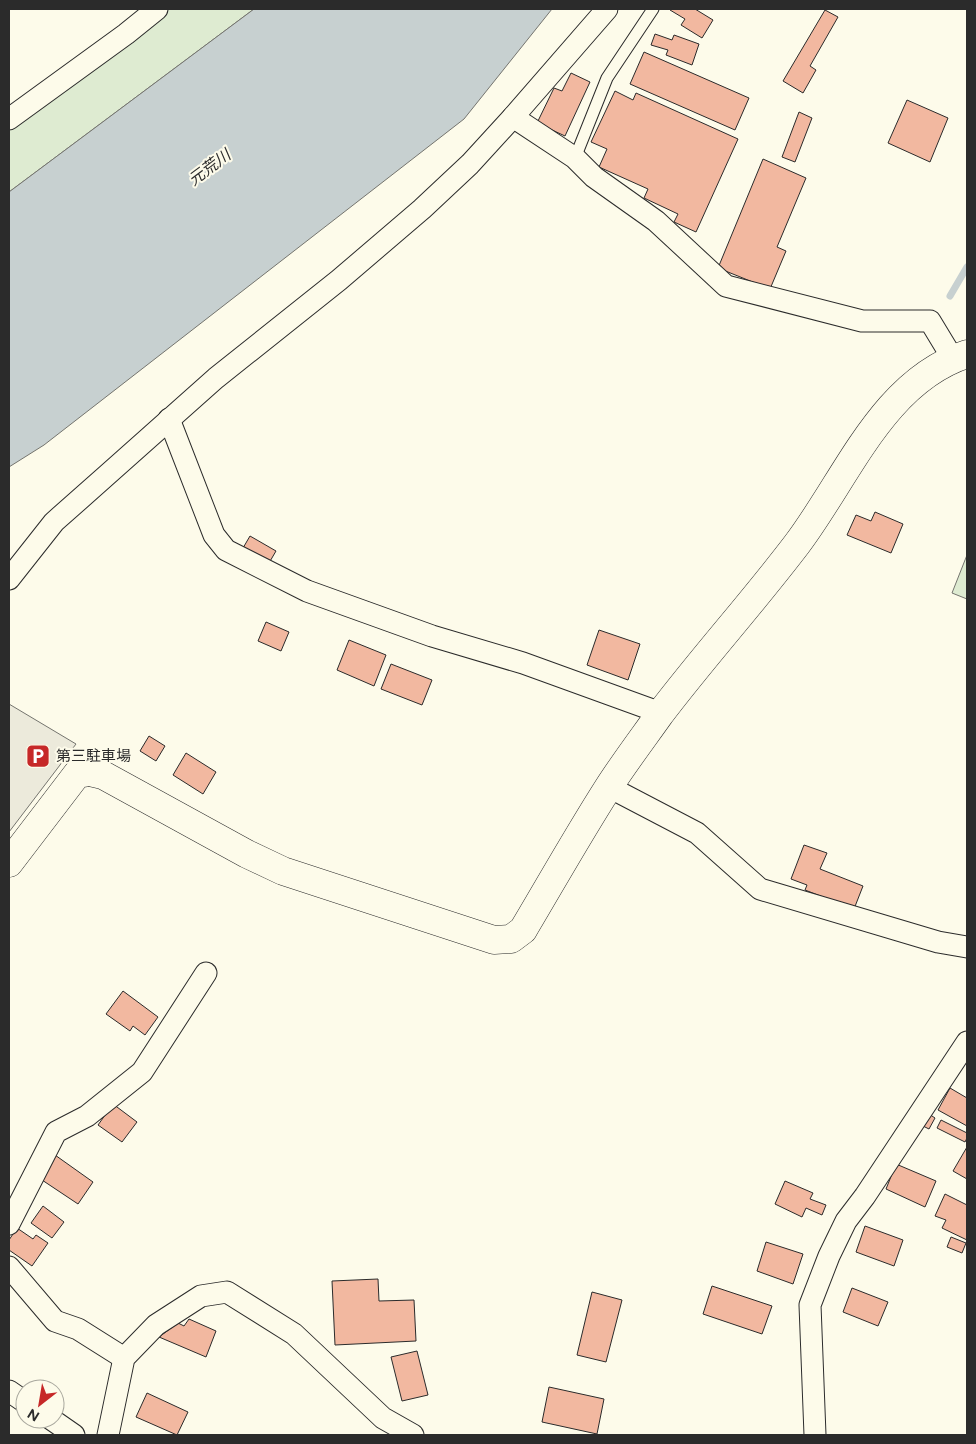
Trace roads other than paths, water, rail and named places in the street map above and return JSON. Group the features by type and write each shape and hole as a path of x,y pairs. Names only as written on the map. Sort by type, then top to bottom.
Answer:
{"street":[{"path":"9,120 158,9"},
{"path":"9,579 54,522 216,378 339,280 422,209 470,164 607,9"},
{"path":"9,863 77,774 90,772 104,775 246,854 283,871 494,940 511,939 523,930 608,787 661,713 798,543 876,425 899,398 924,376 960,356 930,321 862,321 726,286 656,222 594,177 575,158 513,117"},
{"path":"169,419 214,535 226,550 307,591 432,636 523,663 661,713"},
{"path":"608,787 697,833 760,889 938,942 967,947"},
{"path":"9,1224 56,1132 88,1116 142,1072 206,973"},
{"path":"815,1435 810,1305 813,1297 829,1256 846,1221 865,1196 967,1042"},
{"path":"9,1267 55,1321 78,1329 124,1358"},
{"path":"108,1435 124,1358 156,1326 201,1296 227,1292 294,1334 384,1418 413,1435"}],"lane":[{"path":"575,158 607,78 652,9"}],"water":[{"name":"元荒川","path":"254,9 552,9 464,119 44,445 9,467 9,192"}],"waterway":[{"path":"950,296 967,267"}],"place":[{"name":"第三駐車場","path":"38,756"}]}
